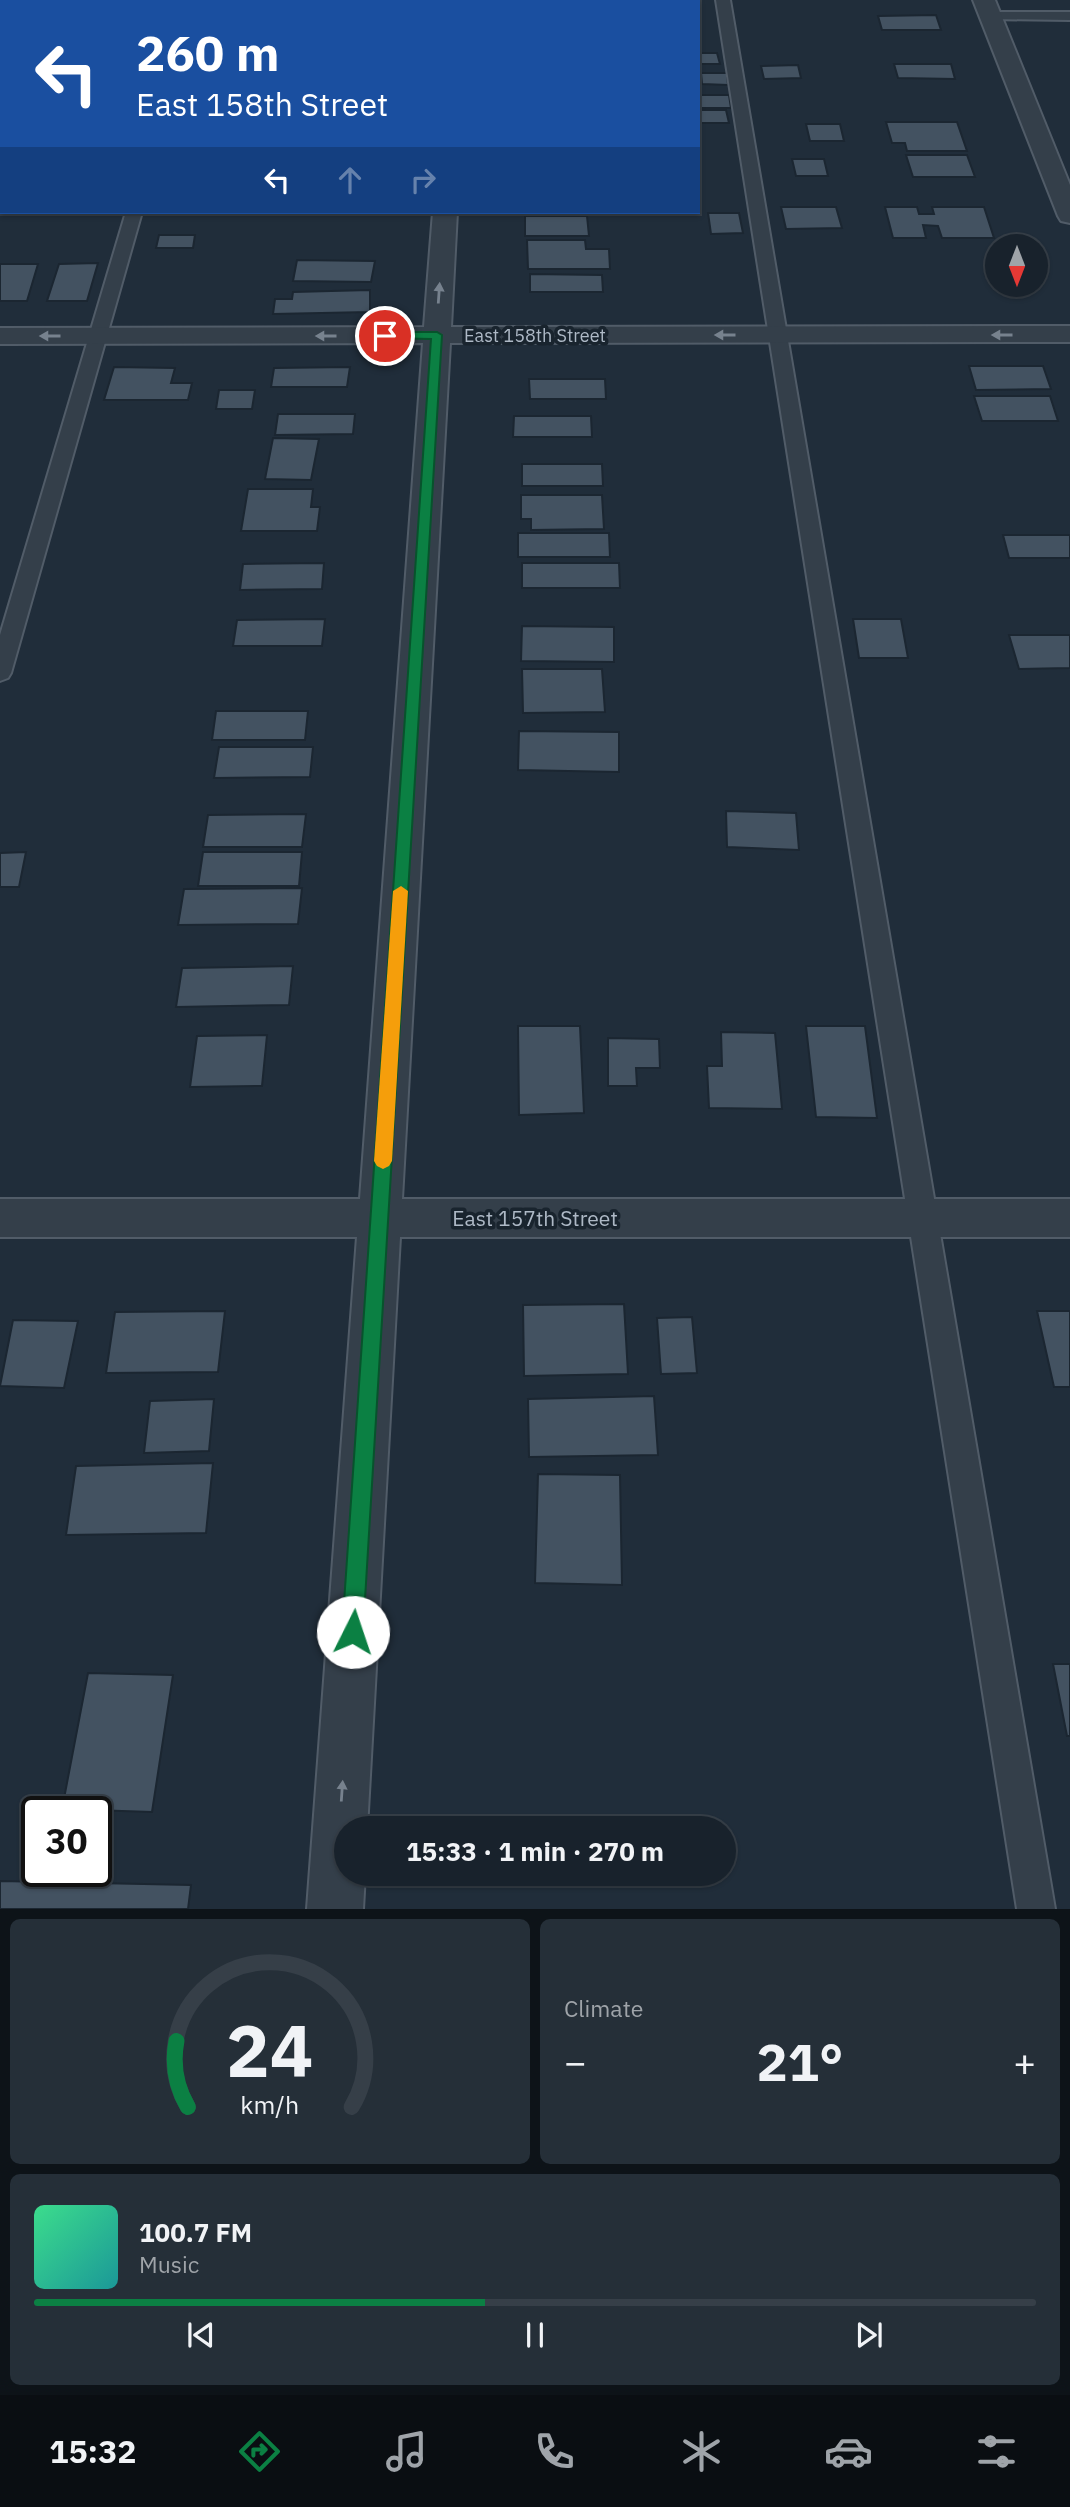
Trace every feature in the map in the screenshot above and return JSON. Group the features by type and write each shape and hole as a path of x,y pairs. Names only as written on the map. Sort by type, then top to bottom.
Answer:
{"street":[{"path":"988,8 1070,216"},
{"path":"335,1909 445,214"},
{"name":"East 158th Street","path":"0,336 1070,334"},
{"name":"East 157th Street","path":"0,1218 1070,1218"}],"lane":[{"path":"723,0 1036,1909"},
{"path":"988,8 1070,16"},
{"path":"0,673 133,214"}],"building":[{"path":"936,15 941,30 882,30 878,16"},
{"path":"700,53 717,53 720,64 700,64"},
{"path":"894,64 951,64 955,79 898,78"},
{"path":"798,65 801,78 764,79 761,66"},
{"path":"701,73 727,73 728,85 702,84"},
{"path":"700,95 729,95 731,108 700,108"},
{"path":"700,110 726,110 729,123 700,123"},
{"path":"886,122 957,122 967,151 907,151 905,143 892,143"},
{"path":"806,124 840,124 844,141 810,141"},
{"path":"906,155 967,155 975,177 913,177"},
{"path":"792,159 824,159 828,176 796,176"},
{"path":"781,207 836,207 842,228 786,229"},
{"path":"885,207 917,207 919,214 934,214 932,207 984,207 993,234 985,234 985,238 942,238 938,226 923,225 926,238 893,238"},
{"path":"708,213 739,213 743,233 711,234"},
{"path":"525,216 587,216 589,236 525,236"},
{"path":"159,235 195,235 193,248 156,248"},
{"path":"527,240 585,240 586,249 609,249 610,269 528,269"},
{"path":"297,260 375,261 371,282 293,281"},
{"path":"98,263 87,301 47,301 59,264"},
{"path":"0,264 38,264 27,301 0,301"},
{"path":"530,274 602,275 603,292 530,292"},
{"path":"370,290 370,312 273,314 275,299 292,299 293,292"},
{"path":"969,366 1043,366 1051,389 976,390"},
{"path":"114,367 175,368 171,383 192,383 188,400 104,400"},
{"path":"350,367 347,387 271,387 274,368"},
{"path":"529,379 605,379 606,399 530,399"},
{"path":"219,390 255,390 252,409 216,409"},
{"path":"974,396 1050,396 1058,421 982,421"},
{"path":"278,414 355,414 353,434 275,435"},
{"path":"514,416 591,416 592,437 513,437"},
{"path":"273,438 319,439 311,480 265,479"},
{"path":"522,464 602,464 603,486 522,486"},
{"path":"248,489 313,489 311,507 320,507 317,531 241,531"},
{"path":"521,495 602,495 604,529 531,530 531,519 521,519"},
{"path":"518,533 609,533 610,557 518,557"},
{"path":"1003,535 1070,535 1070,558 1009,558"},
{"path":"324,563 322,589 240,590 243,564"},
{"path":"522,563 619,563 620,588 522,588"},
{"path":"325,619 322,646 233,646 237,620"},
{"path":"853,619 901,619 908,658 859,658"},
{"path":"522,626 614,627 614,662 521,661"},
{"path":"1009,635 1070,635 1070,668 1019,669"},
{"path":"522,669 602,669 605,712 523,713"},
{"path":"216,711 308,711 305,740 212,740"},
{"path":"519,731 619,732 619,772 518,770"},
{"path":"219,747 313,747 310,777 214,778"},
{"path":"726,811 796,813 799,850 727,847"},
{"path":"306,814 302,847 203,847 208,815"},
{"path":"26,852 19,887 0,887 0,853"},
{"path":"203,852 302,852 299,886 198,886"},
{"path":"302,888 298,924 178,925 184,889"},
{"path":"293,966 289,1005 176,1007 182,968"},
{"path":"518,1026 580,1026 584,1113 519,1115"},
{"path":"806,1026 865,1026 877,1118 816,1117"},
{"path":"721,1032 775,1033 782,1109 709,1108 707,1066 722,1066"},
{"path":"267,1035 262,1086 190,1087 197,1036"},
{"path":"608,1038 659,1039 660,1068 636,1068 637,1086 608,1086"},
{"path":"624,1304 628,1374 524,1376 523,1305"},
{"path":"225,1311 218,1372 106,1373 115,1312"},
{"path":"1037,1311 1070,1311 1070,1387 1054,1387"},
{"path":"692,1317 697,1373 661,1374 657,1318"},
{"path":"13,1320 78,1321 64,1388 0,1386"},
{"path":"654,1396 658,1455 529,1457 528,1399"},
{"path":"214,1399 209,1451 144,1453 150,1401"},
{"path":"213,1463 206,1533 66,1535 76,1466"},
{"path":"538,1474 620,1475 622,1585 535,1583"},
{"path":"1053,1664 1070,1664 1070,1736 1067,1736"},
{"path":"88,1673 173,1675 152,1812 112,1811 112,1796 64,1796"},
{"path":"0,1881 21,1881 21,1887 112,1887 112,1883 191,1885 188,1909 0,1909"}],"slow traffic":[{"path":"383,1161 401,891"}],"route":[{"path":"353,1632 437,335 385,336"}]}
